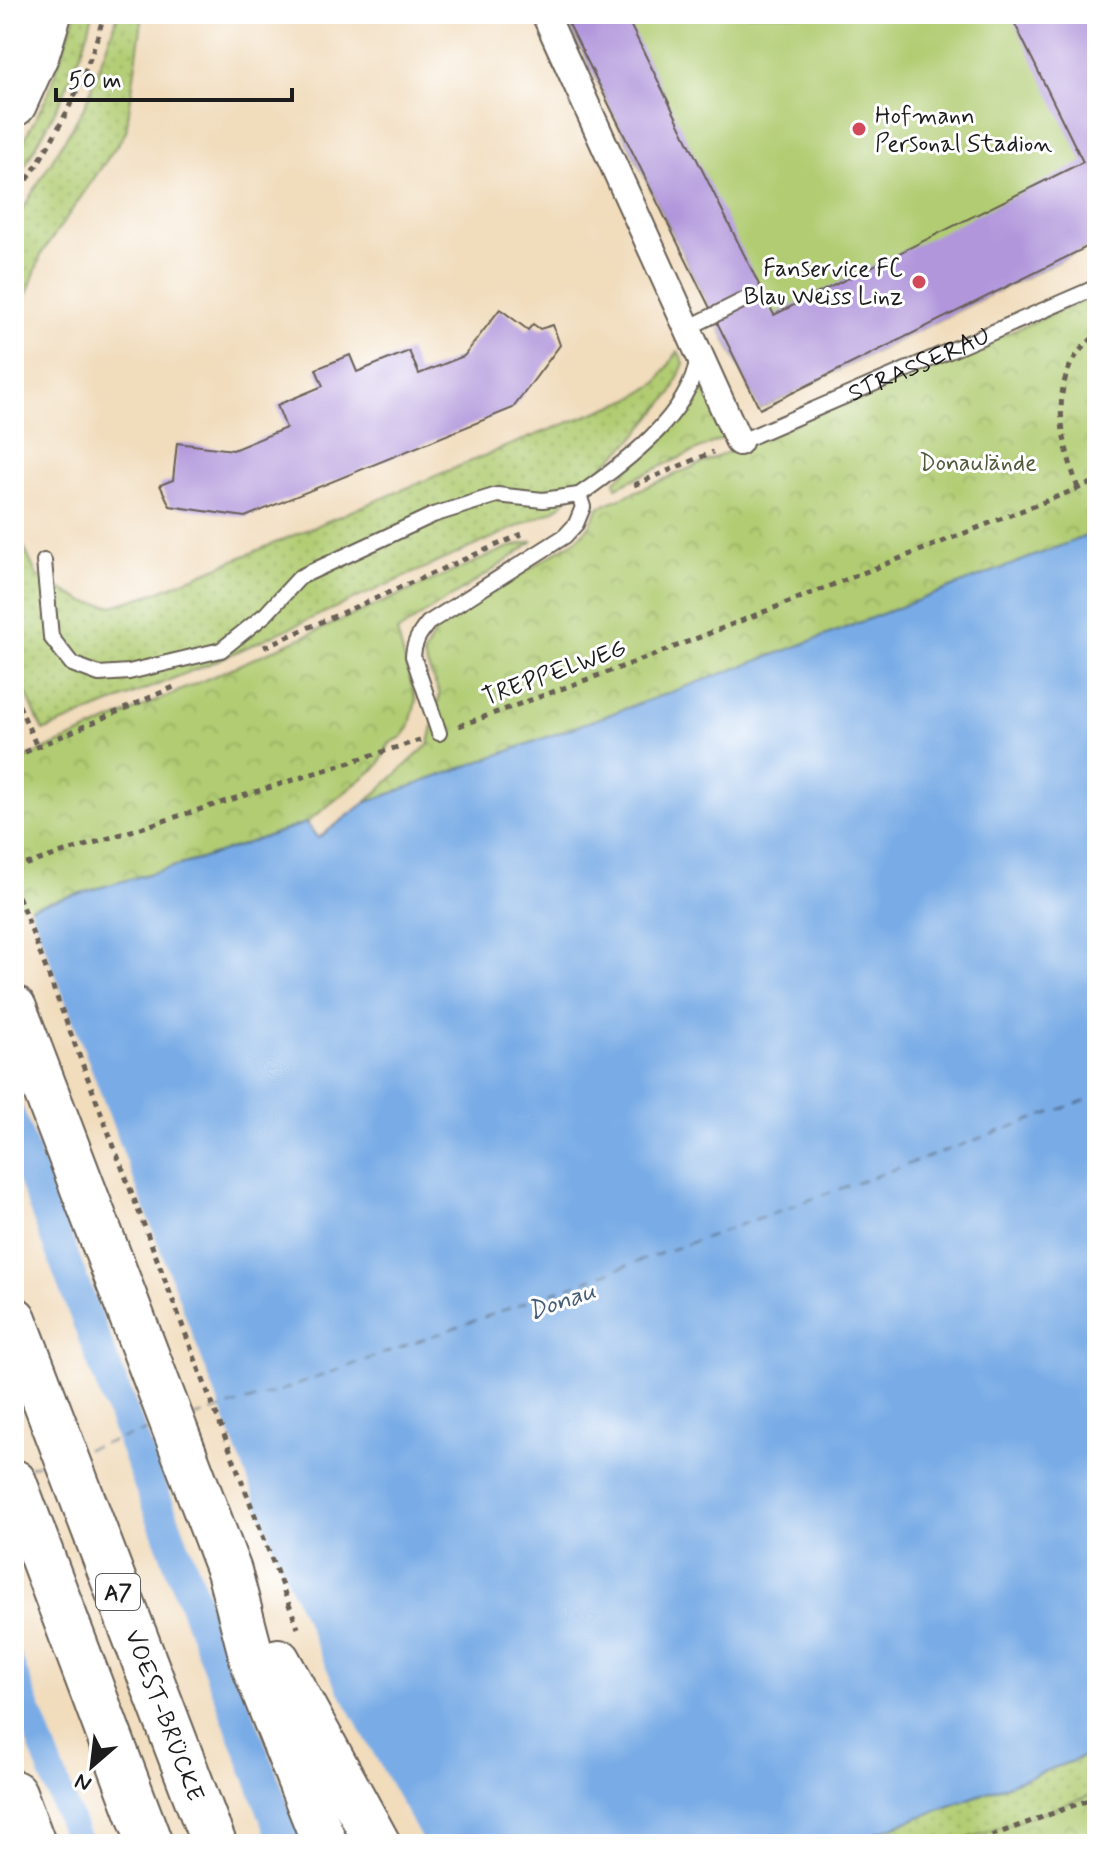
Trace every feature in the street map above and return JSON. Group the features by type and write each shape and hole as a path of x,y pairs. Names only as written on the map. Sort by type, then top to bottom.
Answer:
{"highway":[{"path":"14,104 37,53 49,14"},
{"path":"14,1008 229,1571 254,1666 325,1844"},
{"name":"VOEST-BRÜCKE","path":"14,1319 214,1844"},
{"name":"A7","path":"14,1482 150,1844"},
{"path":"229,1571 378,1844"},
{"path":"14,1793 33,1844"}],"street":[{"path":"545,14 739,442"}],"lane":[{"name":"STRASSERAU","path":"739,442 1097,287"},
{"path":"439,733 413,656 420,632 428,623 565,536 576,524 581,501 671,413 695,379 693,340 748,298"},
{"path":"44,561 51,637 72,664 99,674 129,672 223,657 300,577 433,515 497,495 581,501"}],"path":[{"path":"14,200 50,147 74,101 104,14"},
{"path":"1078,488 1065,446 1061,393 1065,373 1076,354 1097,335"},
{"path":"581,501 739,442"},
{"name":"TREPPELWEG","path":"14,868 439,733 649,657 1097,481"},
{"path":"14,757 223,657 526,532"},
{"path":"14,694 37,747"},
{"path":"14,885 280,1587 304,1642"},
{"path":"969,1844 1097,1797"}],"green space":[{"path":"76,14 93,14 87,37 60,102 14,185 14,158 46,99"},
{"path":"118,14 143,14 126,132 42,253 14,330 14,223 85,106"},
{"name":"Hofmann Personal Stadion","path":"564,14 1097,14 1097,242 760,409"},
{"name":"Donaulände","path":"1097,295 1097,532 790,649 365,803 429,744 440,694 423,656 437,627 577,539 589,527 599,507"},
{"path":"678,351 684,363 672,393 633,439 555,510 209,664 43,731 14,666 14,525 37,576 85,602 113,606 155,593 510,445 633,398 657,383"},
{"path":"702,387 730,435 616,487 615,481 669,432"},
{"path":"533,541 397,632 416,701 409,728 402,737 390,743 378,766 306,823 201,859 14,912 14,763 507,548"},
{"path":"1097,1752 1097,1792 1086,1797 953,1844 846,1844"},
{"path":"1097,1792 1097,1844 953,1844 1086,1797"}],"water":[{"name":"Donau","path":"1097,532 1097,1752 846,1844 14,1844 14,912 201,859 306,823 318,838 365,803 790,649"}],"pier":[{"path":"28,903 281,1567 330,1676 424,1844 304,1844 14,1084 14,908"},
{"path":"14,1171 269,1844 93,1844 14,1636"},
{"path":"14,1709 65,1844 14,1844"}],"building":[{"path":"564,14 625,14 774,315 1083,162 1010,14 1097,14 1097,242 760,409"},
{"path":"500,309 528,330 533,324 540,329 553,325 560,345 513,408 245,517 170,506 160,485 173,480 177,443 233,450 286,428 277,405 323,386 316,369 350,355 357,372 409,351 419,374 464,356"}],"ferry route":[{"path":"194,1417 277,1392 1097,1096"},
{"path":"86,1449 153,1429"},
{"path":"29,1467 46,1462"}],"place":[{"name":"Hofmann Personal Stadion","path":"859,129"},
{"name":"Fanservice FC Blau Weiss Linz","path":"919,282"}]}
